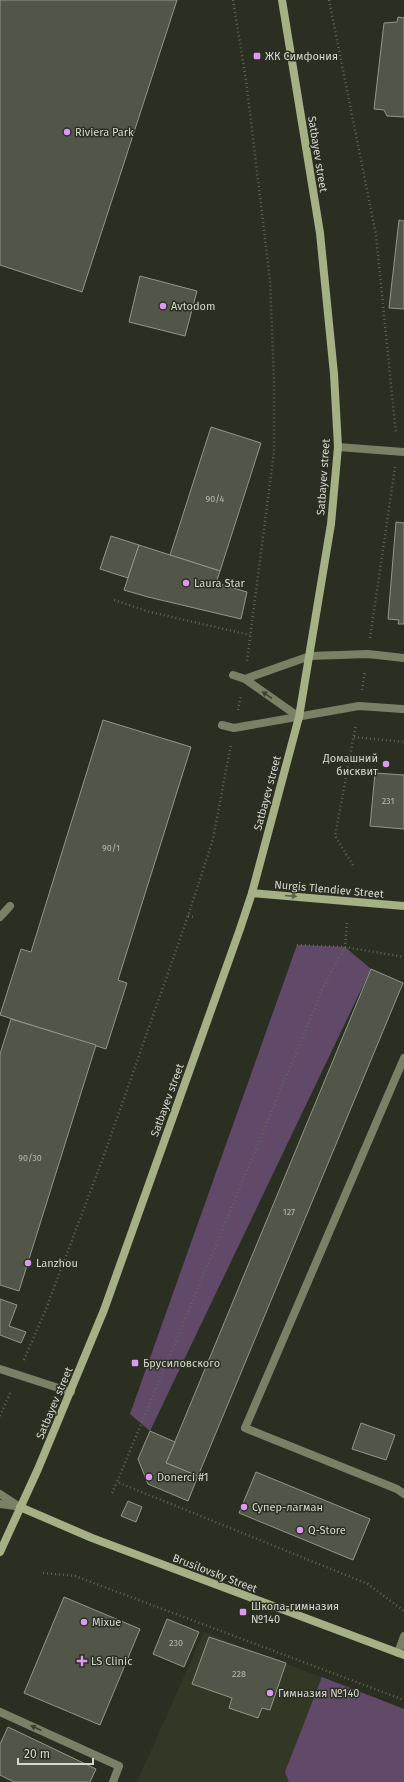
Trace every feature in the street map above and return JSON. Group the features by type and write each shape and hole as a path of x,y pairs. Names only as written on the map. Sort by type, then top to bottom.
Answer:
{"main road":[{"name":"Satbayev street","path":"0,1552 71,1392 104,1310 252,893 299,717 331,524 338,447 334,374 320,234 282,0"},
{"name":"Nurgis Tlendiev Street","path":"252,893 404,906"},
{"name":"Brusilovsky Street","path":"20,1507 114,1546 401,1654"}],"lane":[{"path":"338,447 404,452"},
{"path":"244,678 310,656 368,654 404,658"},
{"path":"233,675 244,678 299,717"},
{"path":"222,725 234,728 359,706 402,709"},
{"path":"0,917 10,906"},
{"path":"404,1058 245,1428 397,1489 404,1494"},
{"path":"0,1369 71,1392"},
{"path":"0,1494 20,1507"},
{"path":"0,1504 20,1507"},
{"path":"401,1654 404,1636"},
{"path":"0,1712 119,1766 113,1782"}],"path":[{"path":"0,1416 46,1309 100,1165 188,916 213,839 244,678 274,452 274,380 270,280 246,80 233,0"},
{"path":"114,600 150,612 250,635"},
{"path":"354,737 404,742"},
{"path":"188,916 195,917"},
{"path":"112,1493 323,988 345,947 347,923"},
{"path":"297,945 345,947 404,957"},
{"path":"117,1482 368,1584 404,1611"},
{"path":"43,1573 76,1576 404,1700"}],"shaded area":[{"path":"297,945 345,947 371,969 150,1431 130,1414"},
{"name":"Гимназия №140","path":"204,1632 404,1709 404,1782 137,1782"},
{"path":"322,1677 404,1709 404,1782 289,1782 285,1772"}],"building":[{"name":"Riviera Park","path":"0,0 177,0 82,292 0,265"},
{"path":"398,17 404,18 404,117 387,116 384,110 374,109 384,23 397,22"},
{"path":"399,220 404,221 404,309 389,308"},
{"name":"Avtodom","path":"140,276 197,291 185,336 129,322"},
{"path":"211,427 261,443 220,571 170,555"},
{"path":"396,522 404,523 404,624 398,624 399,620 388,619"},
{"path":"111,536 139,545 128,578 100,569"},
{"path":"139,545 220,571 216,583 247,592 241,619 124,590"},
{"path":"103,720 191,747 118,980 127,983 106,1049 0,1015 21,949 31,952"},
{"path":"375,773 404,775 404,829 370,826"},
{"path":"371,969 403,983 198,1476 166,1463"},
{"path":"11,1019 96,1045 19,1291 0,1285 0,1054"},
{"path":"0,1299 17,1305 9,1326 26,1332 21,1343 0,1335"},
{"path":"361,1423 395,1435 386,1460 352,1449"},
{"path":"150,1431 175,1442 166,1463 198,1476 188,1501 148,1484 138,1459"},
{"path":"256,1472 370,1519 353,1560 239,1513"},
{"path":"128,1501 142,1507 136,1522 121,1516"},
{"name":"LS Clinic","path":"64,1597 140,1629 100,1725 24,1693"},
{"path":"167,1619 199,1632 184,1667 153,1654"},
{"path":"209,1637 286,1663 270,1710 262,1708 258,1718 229,1708 232,1698 192,1684"},
{"path":"8,1727 96,1769 90,1782 14,1782 0,1775 0,1744"}],"place":[{"name":"ЖК Симфония","path":"257,56"},
{"name":"Riviera Park","path":"67,132"},
{"name":"Avtodom","path":"163,306"},
{"name":"Laura Star","path":"186,583"},
{"name":"Домашний бисквит","path":"386,764"},
{"name":"Lanzhou","path":"28,1263"},
{"name":"Брусиловского","path":"135,1363"},
{"name":"Donerci #1","path":"149,1477"},
{"name":"Супер-лагман","path":"244,1507"},
{"name":"Q-Store","path":"300,1530"},
{"name":"Школа-гимназия №140","path":"243,1612"},
{"name":"Mixue","path":"84,1622"},
{"name":"LS Clinic","path":"82,1661"},
{"name":"Гимназия №140","path":"270,1693"}]}
